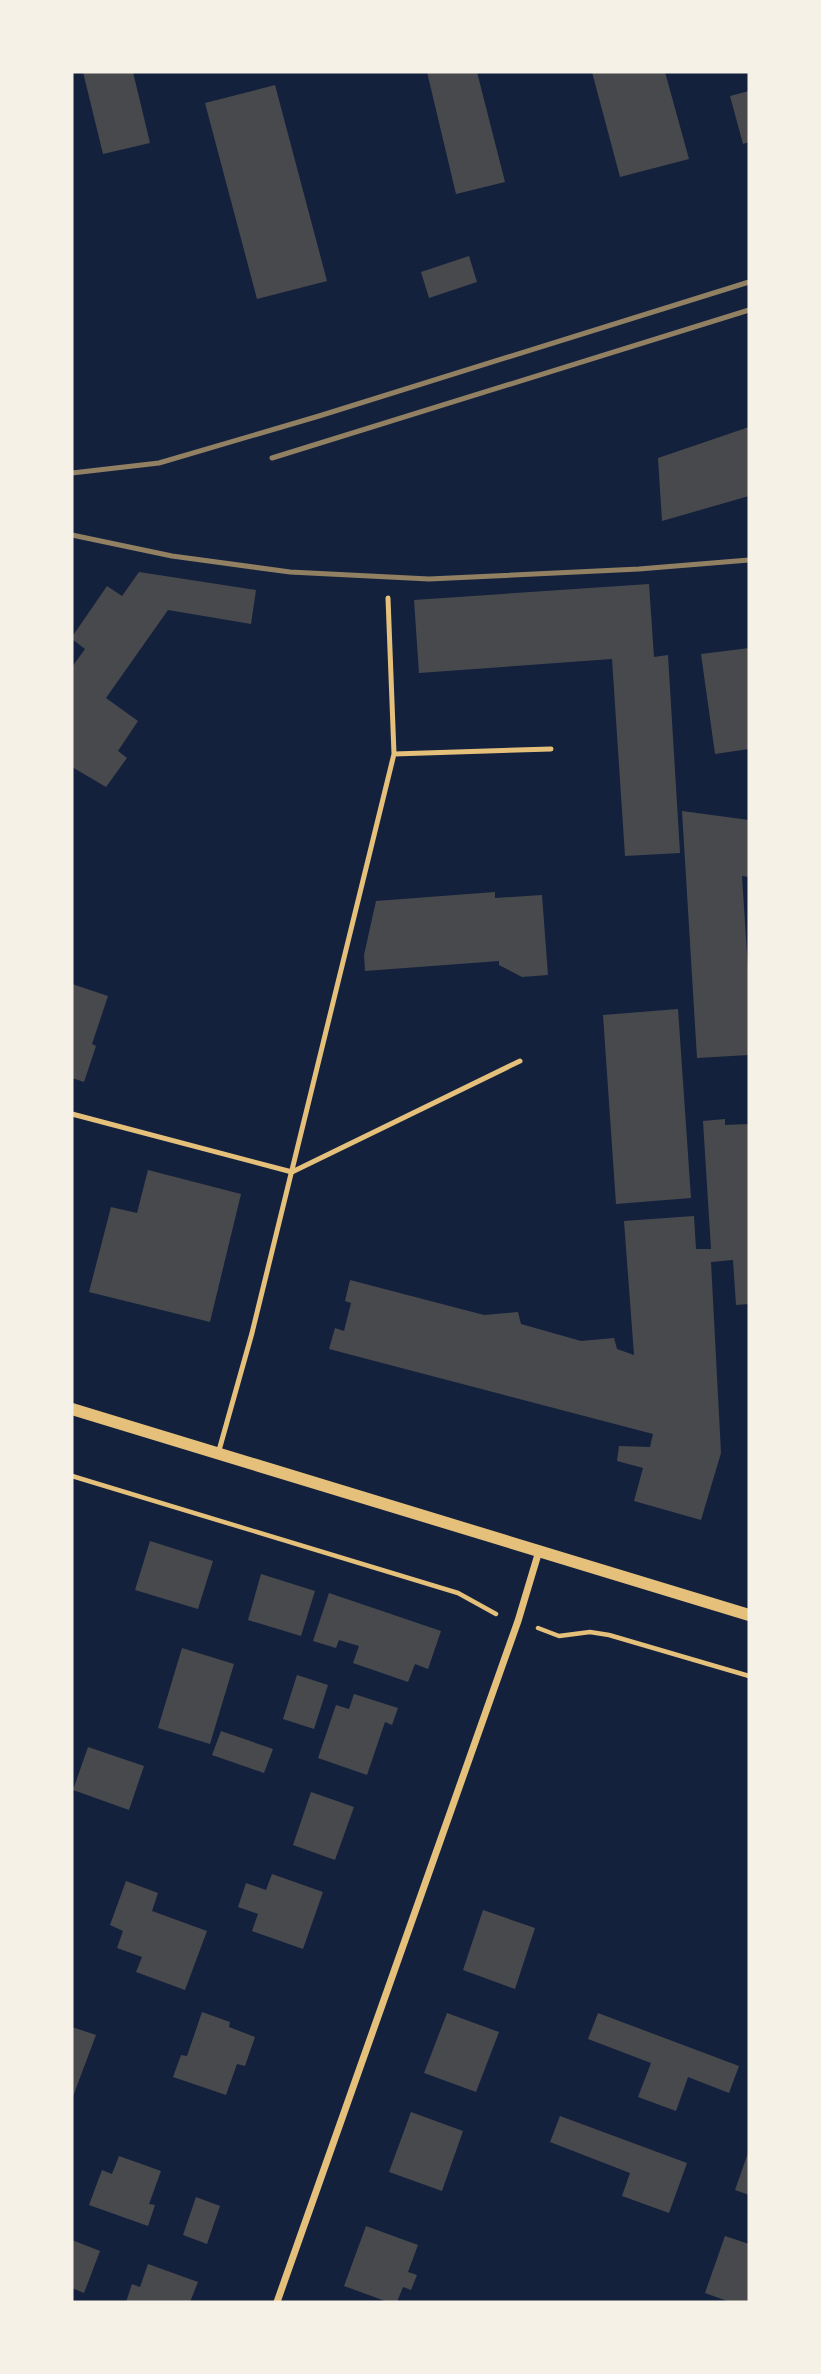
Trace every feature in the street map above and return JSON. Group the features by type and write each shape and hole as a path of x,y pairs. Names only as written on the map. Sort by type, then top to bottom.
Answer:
{"street":[{"path":"72,1409 749,1615"},
{"path":"277,2302 508,1647 539,1551"}],"lane":[{"path":"218,1454 252,1333 394,754 388,598"},
{"path":"394,754 551,749"},
{"path":"72,1114 292,1172 520,1061"}],"path":[{"path":"72,1476 458,1593 497,1614"},
{"path":"536,1627 559,1636 590,1632 609,1635 749,1676"}],"building":[{"path":"83,72 133,72 150,143 103,154"},
{"path":"427,72 477,72 505,182 456,194"},
{"path":"592,72 665,72 689,159 620,177"},
{"path":"275,85 327,281 257,299 205,103"},
{"path":"749,91 749,142 743,144 730,96"},
{"path":"469,256 477,282 429,298 421,272"},
{"path":"749,427 749,496 662,521 658,458"},
{"path":"139,572 256,590 251,624 168,610 106,698 138,721 118,751 127,758 106,787 72,767 72,667 85,649 72,637 107,586 122,596"},
{"path":"649,584 654,657 668,655 680,853 625,856 612,659 419,673 414,600"},
{"path":"749,648 749,749 715,754 701,654"},
{"path":"682,811 749,820 749,877 742,876 749,985 749,1055 697,1058"},
{"path":"495,892 495,898 542,895 548,975 522,977 499,965 499,961 365,971 364,955 376,901"},
{"path":"72,984 108,996 92,1044 96,1046 84,1082 72,1078"},
{"path":"678,1009 691,1198 616,1204 603,1015"},
{"path":"725,1119 725,1125 749,1124 749,1304 736,1305 733,1260 711,1262 721,1453 701,1520 634,1501 643,1468 617,1461 619,1446 650,1447 653,1434 329,1349 335,1328 344,1331 351,1303 345,1301 350,1280 484,1315 518,1312 521,1324 581,1341 614,1338 617,1349 634,1355 624,1221 694,1216 696,1249 711,1249 703,1121"},
{"path":"148,1170 241,1194 210,1322 89,1292 111,1207 137,1213"},
{"path":"150,1541 213,1561 198,1609 135,1590"},
{"path":"261,1574 315,1591 301,1636 248,1620"},
{"path":"329,1593 441,1631 428,1669 415,1664 408,1682 353,1663 359,1646 339,1640 336,1648 313,1641"},
{"path":"182,1648 234,1664 210,1744 158,1728"},
{"path":"297,1675 328,1685 314,1729 283,1719"},
{"path":"354,1694 398,1708 392,1725 385,1722 367,1775 318,1758 336,1705 349,1709"},
{"path":"221,1731 273,1749 264,1773 212,1755"},
{"path":"88,1747 144,1766 129,1810 73,1790"},
{"path":"311,1792 354,1807 335,1860 293,1845"},
{"path":"272,1874 323,1892 303,1949 252,1931 258,1914 238,1907 246,1883 266,1890"},
{"path":"126,1881 158,1893 152,1911 207,1931 185,1990 136,1972 142,1957 117,1948 123,1931 110,1925"},
{"path":"483,1910 535,1928 515,1989 463,1970"},
{"path":"202,2012 230,2022 229,2027 255,2037 245,2066 237,2064 226,2095 173,2077 181,2055 187,2056"},
{"path":"447,2013 499,2032 476,2092 424,2073"},
{"path":"598,2013 739,2066 729,2093 688,2077 676,2111 638,2097 651,2063 588,2039"},
{"path":"72,2027 96,2035 72,2099"},
{"path":"411,2112 463,2131 442,2191 389,2172"},
{"path":"560,2116 687,2163 669,2213 622,2196 630,2173 550,2142"},
{"path":"749,2150 749,2195 735,2190"},
{"path":"119,2156 161,2171 149,2204 155,2205 148,2226 89,2205 102,2170 112,2174"},
{"path":"196,2197 220,2206 207,2244 183,2235"},
{"path":"366,2226 418,2245 408,2272 417,2275 411,2290 403,2287 397,2302 388,2302 344,2286"},
{"path":"725,2236 749,2244 749,2302 730,2302 705,2293"},
{"path":"72,2240 100,2251 84,2293 72,2288"},
{"path":"148,2264 198,2282 190,2302 126,2302 132,2284 140,2287"}],"railway":[{"path":"72,473 159,463 749,282"},
{"path":"272,458 749,310"},
{"path":"72,535 172,556 290,572 429,579 639,569 749,560"}]}
